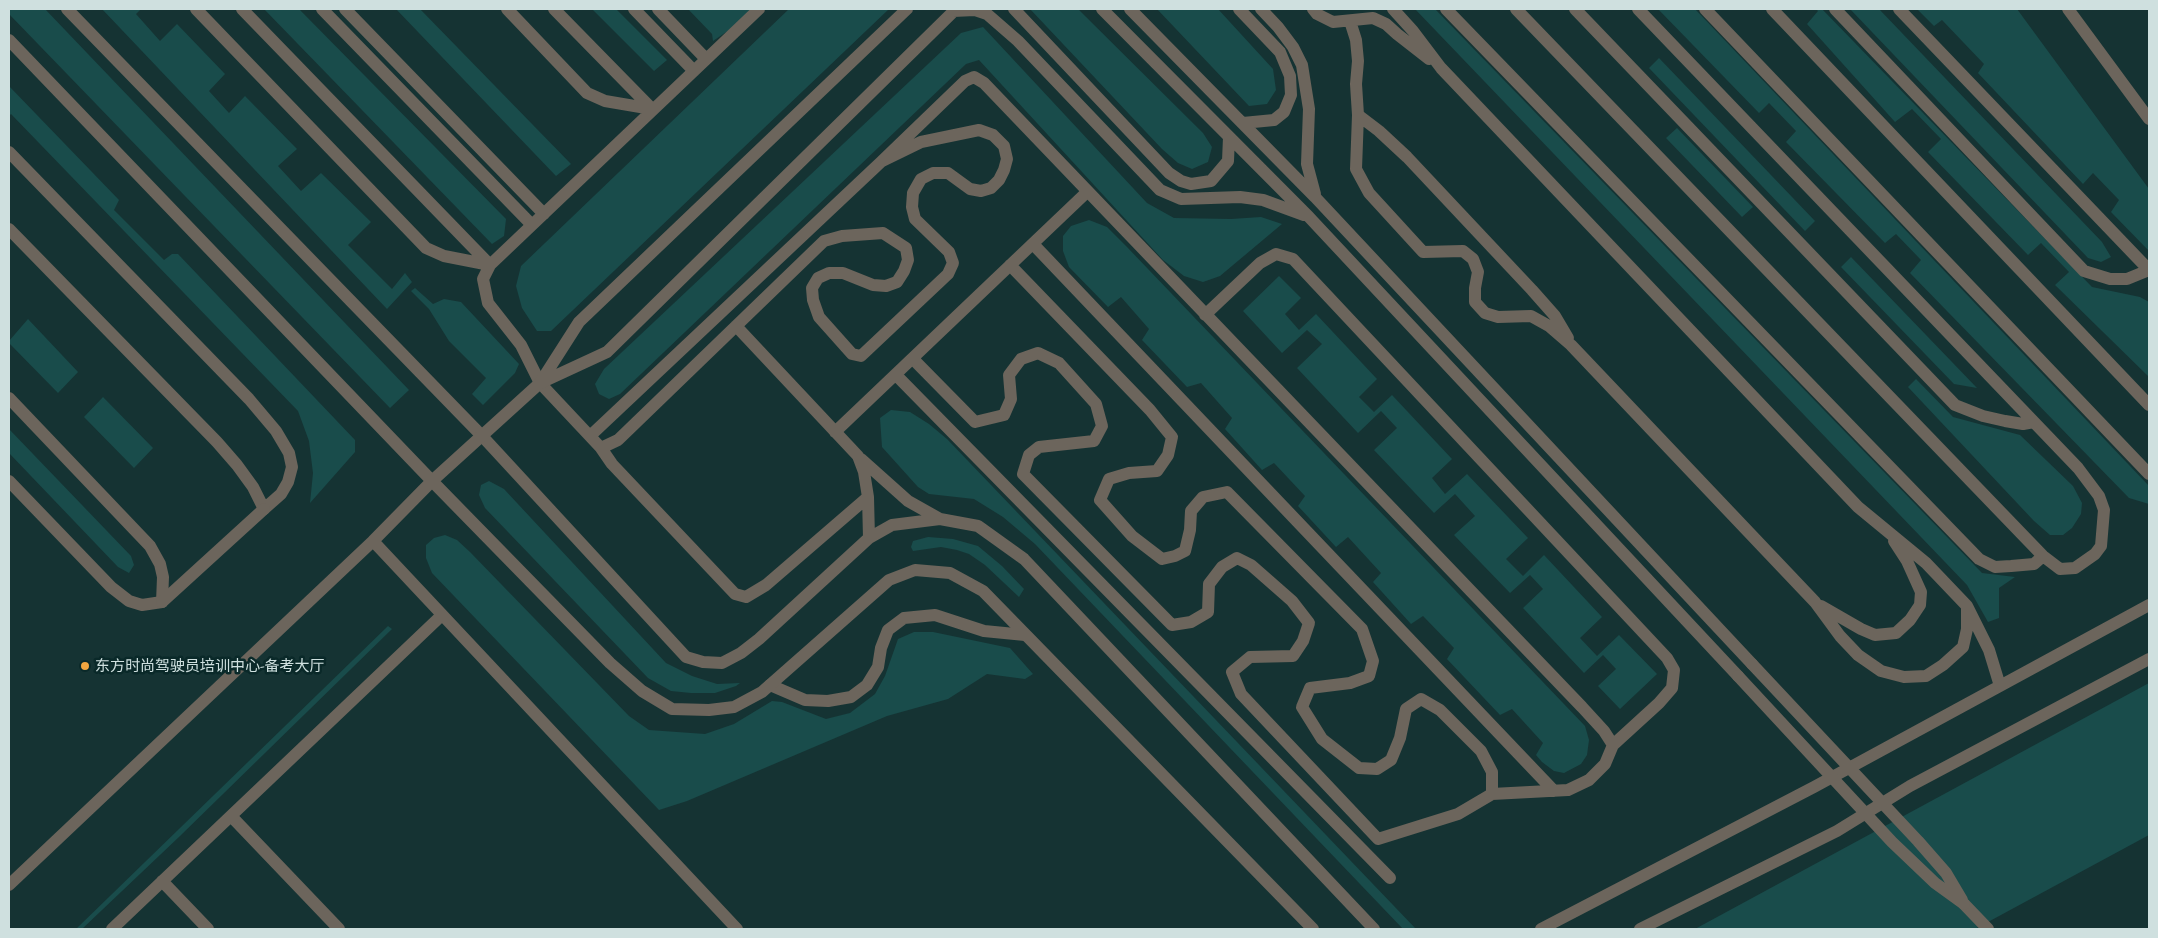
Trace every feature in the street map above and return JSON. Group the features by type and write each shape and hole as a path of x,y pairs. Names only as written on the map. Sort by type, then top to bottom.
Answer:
{"street":[{"path":"67,9 482,437 686,657 703,662 722,663 760,639 869,538 892,525 940,519"},
{"path":"196,9 426,248 444,256 490,265"},
{"path":"242,9 490,265"},
{"path":"322,9 532,225"},
{"path":"345,9 544,214"},
{"path":"507,9 588,93 605,101 652,110"},
{"path":"554,9 652,110"},
{"path":"634,9 694,71"},
{"path":"658,9 706,59"},
{"path":"759,9 490,265 483,278 488,303 521,345 540,383 601,448 612,464 735,594 746,597 766,585 868,497"},
{"path":"9,885 373,540 432,481 540,383 579,322 907,9"},
{"path":"1014,9 1169,173 1191,184 1211,181 1228,161 1229,137"},
{"path":"1102,9 1309,217 1892,842 1935,883 1964,904 1988,929"},
{"path":"1130,9 1316,197 1918,841 1946,873 1964,904"},
{"path":"1239,9 1280,52 1290,76 1291,95 1284,112 1274,120 1243,123"},
{"path":"1261,9 1293,47 1302,65 1309,109 1306,139 1307,164 1316,197"},
{"path":"1312,9 1317,14 1333,22 1372,18 1386,24 1441,68"},
{"path":"1393,9 1413,31 1441,68 1858,507 1886,528 1926,563 1967,606 1989,650 2000,686"},
{"path":"1446,9 1979,559 1995,567 2034,564 2043,556"},
{"path":"1516,9 2043,556 2060,569 2075,568 2087,560 2101,546 2104,510 2099,496 2078,468 1638,9"},
{"path":"1575,9 1956,405 1983,416 2005,421 2023,424 2034,422"},
{"path":"1705,9 2149,474"},
{"path":"1772,9 2149,405"},
{"path":"1835,9 2084,271 2110,280 2127,279 2149,270 1898,9"},
{"path":"2068,9 2149,119"},
{"path":"540,383 608,352 955,10 975,10 987,14 1018,41 1160,190 1181,199 1197,200 1240,197 1263,200 1309,217"},
{"path":"1350,21 1358,54 1356,169 1369,193 1423,252 1464,251 1473,259 1478,272 1474,288 1475,302 1485,312 1498,316 1532,316 1549,326 1572,345 1815,602 1840,636 1858,655 1880,671 1904,677 1926,676 1943,665 1963,647 1967,629 1967,606"},
{"path":"9,40 432,481 610,663 642,691 672,709 709,710 734,707 762,692 889,580 915,570 950,573 983,591 1313,929"},
{"path":"590,436 965,81 974,77 984,83 1576,700 1604,731 1613,745"},
{"path":"1358,115 1379,130 1407,157 1532,290 1555,316 1572,345"},
{"path":"601,448 618,440 824,241 842,236 883,233 894,238 906,248 908,260 897,282 886,286 873,285 843,274 828,273 818,278 812,288 818,317 852,354 861,356 948,274 954,263 949,252 915,218 912,207 913,193 921,179 933,173 948,173 970,189 981,190 991,188 999,180 1007,159 1004,146 993,135 980,130 921,142 882,160"},
{"path":"9,152 249,398 276,431 289,452 292,467 288,482 281,494 162,602 142,605 129,601 111,587 9,481"},
{"path":"835,432 1087,192"},
{"path":"9,229 217,442 253,487 264,508"},
{"path":"1033,244 1554,791"},
{"path":"913,359 975,422 1004,415 1011,399 1009,375 1021,359 1038,353 1059,363 1096,404 1102,426 1094,441 1040,447 1029,455 1023,474 1172,625 1191,622 1208,612 1209,584 1222,567 1237,558 1250,565 1292,601 1309,623 1303,641 1293,656 1250,657 1232,672 1241,694 1378,839 1458,814 1492,794 1568,790 1589,780 1604,764 1613,745 1660,703 1672,688 1674,670 1667,658 1293,259 1276,254 1260,264 1205,315"},
{"path":"1010,265 1150,410 1172,437 1168,455 1157,471 1129,473 1109,479 1100,500 1132,536 1162,559 1175,556 1185,551 1190,530 1191,511 1204,497 1227,492 1362,629 1373,660 1369,676 1350,683 1310,688 1302,707 1322,739 1358,768 1377,769 1391,760 1400,738 1406,709 1421,699 1440,710 1481,751 1492,772 1492,794"},
{"path":"736,326 858,456 908,502 940,519 978,526 1024,558 1374,929"},
{"path":"896,375 1390,878"},
{"path":"9,398 150,546 160,564 163,577 162,602"},
{"path":"858,456 864,472 868,497 869,538"},
{"path":"1815,602 1861,629 1875,634 1896,633 1910,620 1920,605 1921,592 1907,561 1886,528"},
{"path":"373,540 737,929"},
{"path":"1541,929 1823,782 2149,605"},
{"path":"112,929 442,615"},
{"path":"770,685 805,700 828,702 851,697 867,685 878,668 888,630 904,618 935,615 984,631 1025,635"},
{"path":"1640,929 1837,831 1910,786 2149,659"},
{"path":"231,816 339,929"},
{"path":"162,882 208,929"}],"shaded area":[{"path":"9,9 45,9 409,390 390,408 9,14"},
{"path":"102,9 141,9 136,14 160,41 177,24 225,74 209,91 229,113 245,96 297,149 278,166 301,191 321,173 371,222 348,245 392,289 405,273 412,282 387,309"},
{"path":"264,9 299,9 506,219 504,236 492,244"},
{"path":"396,9 420,9 571,164 556,176"},
{"path":"592,9 616,9 667,60 654,71"},
{"path":"688,9 751,9 735,26 713,41 712,34"},
{"path":"789,9 889,9 551,331 537,331 522,308 516,286 521,266"},
{"path":"1030,9 1078,9 1203,133 1212,147 1208,162 1192,169 1178,163 1162,149"},
{"path":"1157,9 1218,9 1273,69 1276,90 1267,104 1249,106"},
{"path":"1415,9 1435,9 1982,573 2015,577 1999,588 1999,618 1988,622 1967,585"},
{"path":"1658,9 1695,9 2149,486 2149,504 2129,498 1910,273 1921,260 1896,234 1885,243 1786,142 1796,131 1769,103 1759,113"},
{"path":"1816,9 1822,9 2092,287 2140,297 2149,302 2149,377 2055,285 2069,272 2041,243 2028,255 1928,152 1941,139 1912,109 1895,122 1807,24 1818,11"},
{"path":"1850,9 1879,9 2102,242 2111,257 2101,262 2088,258"},
{"path":"1917,9 2017,9 2149,189 2149,251 2111,212 2119,200 2093,173 2083,184 1978,73 1984,64 1942,20 1934,26"},
{"path":"983,27 1147,203 1174,218 1231,219 1261,217 1282,224 1220,276 1203,282 1184,276 1163,260 979,60 966,64 620,394 609,399 599,394 595,384 604,369 961,33"},
{"path":"1659,58 1815,221 1805,231 1649,68"},
{"path":"9,86 119,200 114,210 164,260 172,254 178,254 355,440 355,452 310,503 313,473 309,441 298,411 11,114 9,116"},
{"path":"1677,128 1753,207 1742,217 1666,138"},
{"path":"1089,220 1107,227 1127,247 1585,726 1589,740 1587,755 1581,764 1564,773 1554,771 1542,762 1536,755 1543,743 1512,709 1500,715 1447,659 1454,648 1423,616 1411,624 1373,582 1381,573 1348,537 1336,547 1298,506 1305,496 1274,463 1262,470 1225,429 1232,418 1201,383 1187,387 1142,340 1149,329 1121,297 1108,307 1069,267 1063,251 1063,236 1071,226"},
{"path":"1851,257 1977,388 1954,384 1841,267"},
{"path":"1279,276 1301,298 1285,314 1299,330 1316,314 1377,379 1359,397 1374,412 1392,395 1452,459 1432,478 1445,494 1467,474 1528,538 1506,559 1523,576 1544,555 1602,617 1580,638 1597,656 1619,635 1657,674 1620,709 1598,686 1616,669 1603,655 1584,673 1523,608 1543,589 1530,575 1510,593 1454,535 1475,516 1455,494 1434,513 1374,450 1397,428 1381,411 1358,433 1297,368 1322,344 1307,330 1282,353 1243,311"},
{"path":"415,288 433,304 444,299 461,302 519,364 515,373 483,405 472,394 486,378 449,341 429,309 411,291"},
{"path":"28,319 78,372 58,393 9,343"},
{"path":"1916,379 1953,417 2020,435 2073,486 2082,503 2081,514 2072,528 2063,535 2050,535 2034,521 1908,387"},
{"path":"103,397 153,448 134,468 84,417"},
{"path":"891,410 910,412 929,424 947,439 1416,929 1403,929 1035,544 1003,517 974,499 929,494 918,487 882,447 880,418"},
{"path":"9,429 131,556 134,565 129,573 118,567 9,453"},
{"path":"489,481 504,489 666,663 692,676 717,684 740,683 715,693 691,693 671,691 648,678 485,508 479,495 481,485"},
{"path":"445,535 457,540 470,552 629,716 649,730 705,734 734,724 772,701 782,702 826,719 850,713 875,694 885,676 898,639 914,632 933,632 1010,648 1033,674 1025,679 987,674 948,699 887,716 687,801 659,810 432,573 426,558 426,545 434,538"},
{"path":"928,537 953,539 978,546 1002,566 1024,589 1019,597 985,565 969,554 941,547 913,551 911,547 913,541"},
{"path":"388,626 392,629 180,836 82,929 76,929"},
{"path":"2149,683 2149,835 1975,929 1695,929"}],"place":[{"name":"东方时尚驾驶员培训中心-备考大厅","path":"85,666"}]}
